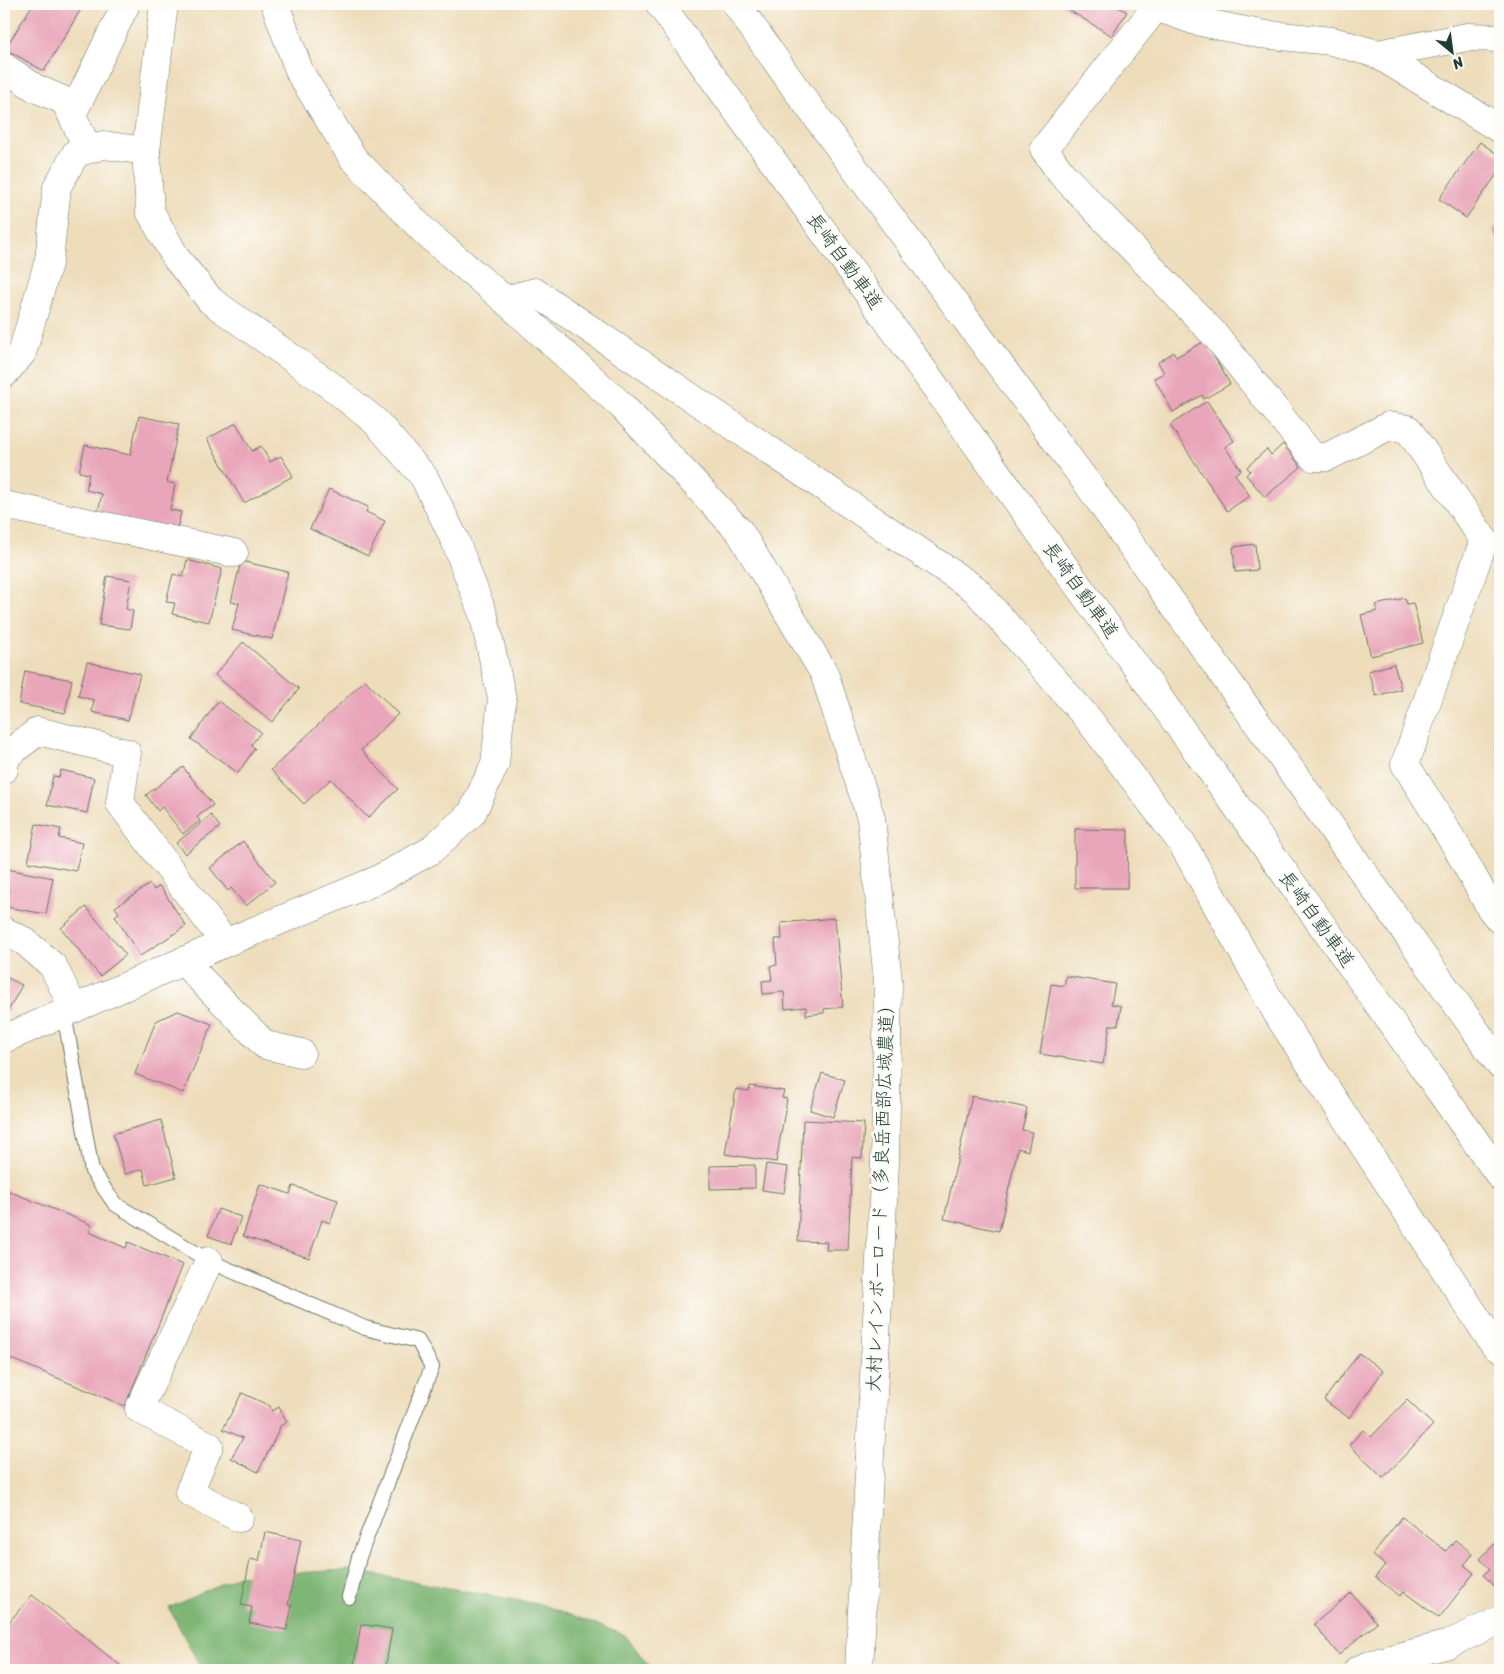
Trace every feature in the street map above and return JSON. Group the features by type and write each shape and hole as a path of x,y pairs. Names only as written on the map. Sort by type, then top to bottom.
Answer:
{"main road":[{"path":"72,115 126,4"},
{"path":"4,1039 182,961 375,881 430,851 472,813 495,764 502,698 484,617 455,540 424,477 375,421 330,385 210,302 176,258 150,211 146,151 164,4"},
{"name":"大村レインボーロード（多良岳西部広域農道）","path":"275,4 300,73 353,158 426,233 505,300 622,406 740,532 824,673 871,818 888,981 885,1162 859,1670"},
{"name":"長崎自動車道","path":"660,4 1500,1176"},
{"path":"736,4 796,89 1087,483 1500,1066"},
{"path":"1500,129 1377,54 1332,41 1260,34 1196,21 1156,5 1044,149 1061,174 1216,336 1313,457 1327,458 1390,426 1408,428 1492,537 1404,764 1456,846 1491,909 1500,920"},
{"path":"1377,54 1467,37 1500,38"},
{"path":"4,67 35,88 66,101 88,150"},
{"path":"4,374 22,352 49,260 57,187 76,153 103,145 146,151"},
{"path":"505,300 535,292 975,589 1089,720 1182,843 1278,1015 1495,1346 1500,1348"},
{"path":"4,504 234,553"},
{"path":"4,769 6,756 38,731 127,754 120,803 225,943"},
{"path":"4,931 24,941 53,966 69,1011"},
{"path":"182,961 265,1045 301,1053"},
{"path":"209,1262 139,1409 209,1446 189,1492 239,1518"},
{"path":"1358,1670 1375,1663 1449,1644 1500,1620"}],"lane":[{"path":"69,1011 92,1171 115,1204 209,1262 365,1328 418,1341 432,1367 359,1557 349,1597"}],"green space":[{"path":"349,1570 543,1605 625,1635 652,1670 202,1670 169,1608 237,1576"}],"building":[{"path":"33,4 84,4 44,71 5,49"},
{"path":"1064,4 1113,4 1127,12 1112,36 1062,6"},
{"path":"1480,142 1500,156 1500,170 1466,218 1439,199"},
{"path":"1500,225 1500,244 1492,229"},
{"path":"1205,341 1230,384 1204,399 1202,395 1173,412 1154,378 1164,373 1158,362 1174,352 1176,357"},
{"path":"1207,401 1234,441 1225,447 1241,470 1235,474 1250,496 1227,511 1170,425"},
{"path":"139,416 179,424 167,482 175,484 170,510 181,512 177,529 97,516 102,494 86,490 89,474 79,472 85,445 130,455"},
{"path":"236,423 252,451 261,446 270,462 281,456 293,476 244,503 207,439"},
{"path":"1283,444 1301,467 1265,497 1246,475 1250,471 1247,467 1267,449 1271,455"},
{"path":"329,489 368,507 366,512 385,521 368,556 310,529"},
{"path":"1255,544 1257,570 1235,572 1233,547"},
{"path":"187,560 222,569 209,622 172,614 175,603 166,602 173,574 183,577"},
{"path":"241,561 288,572 272,639 232,630 239,603 231,602"},
{"path":"107,576 131,580 126,609 133,611 130,629 99,625"},
{"path":"1405,598 1407,604 1413,603 1423,643 1371,656 1361,615 1377,611 1376,605"},
{"path":"243,642 299,689 272,722 215,675"},
{"path":"87,662 140,674 128,720 92,712 94,700 78,696"},
{"path":"1394,664 1401,689 1376,696 1368,671"},
{"path":"25,671 72,680 65,713 19,704"},
{"path":"365,680 398,714 361,750 398,789 368,818 331,779 304,804 271,770"},
{"path":"218,701 261,732 251,745 255,748 238,773 191,739"},
{"path":"1500,737 1500,751 1494,747"},
{"path":"183,767 213,805 197,817 200,821 183,834 162,807 158,811 146,795"},
{"path":"61,770 94,778 87,813 47,805 53,776 59,777"},
{"path":"211,815 220,827 185,854 176,843"},
{"path":"36,824 61,829 59,838 82,843 76,871 28,862"},
{"path":"1075,829 1128,830 1127,888 1075,888"},
{"path":"243,841 275,882 246,906 231,888 228,891 210,868"},
{"path":"7,869 53,878 46,914 6,907 10,891 4,890"},
{"path":"150,884 154,890 160,886 186,926 140,956 115,916 119,913 115,907"},
{"path":"86,907 126,955 100,976 61,928"},
{"path":"835,918 843,1007 824,1009 824,1013 806,1015 806,1007 785,1009 784,992 763,994 762,981 772,980 770,966 777,965 775,939 782,939 781,923"},
{"path":"4,976 22,985 4,1019"},
{"path":"1066,976 1115,984 1111,1004 1121,1006 1118,1025 1110,1025 1103,1064 1040,1054 1051,984 1064,986"},
{"path":"178,1011 212,1024 183,1093 135,1074 156,1021"},
{"path":"822,1073 845,1080 833,1117 810,1110"},
{"path":"750,1086 784,1091 782,1098 787,1099 776,1162 725,1154 736,1089 749,1091"},
{"path":"972,1096 1027,1108 1022,1130 1032,1132 1028,1151 1018,1148 999,1231 944,1219"},
{"path":"161,1120 176,1177 147,1185 143,1169 125,1174 113,1134"},
{"path":"803,1120 864,1123 862,1158 852,1157 848,1250 826,1250 827,1242 798,1241"},
{"path":"766,1164 788,1167 784,1193 762,1190"},
{"path":"755,1165 755,1188 710,1189 710,1166"},
{"path":"260,1184 290,1194 293,1186 338,1200 330,1223 322,1220 309,1258 243,1236"},
{"path":"4,1189 92,1225 89,1232 126,1248 128,1242 183,1265 125,1406 4,1356"},
{"path":"218,1209 241,1217 231,1244 208,1236"},
{"path":"1359,1353 1383,1371 1349,1418 1324,1400"},
{"path":"242,1393 270,1406 272,1411 279,1407 287,1422 280,1426 258,1472 231,1458 243,1438 223,1429"},
{"path":"1407,1400 1433,1425 1383,1478 1349,1445 1363,1430 1371,1437"},
{"path":"1402,1517 1446,1551 1455,1540 1473,1554 1464,1565 1474,1573 1439,1618 1404,1592 1400,1596 1375,1577 1385,1565 1372,1555"},
{"path":"265,1532 301,1540 288,1605 292,1606 287,1630 249,1623 252,1607 241,1605 250,1559 259,1561"},
{"path":"1500,1538 1499,1590 1483,1575 1490,1569 1480,1559"},
{"path":"1351,1593 1377,1623 1339,1655 1314,1624"},
{"path":"32,1595 126,1670 4,1670 4,1628"},
{"path":"361,1624 392,1629 385,1670 353,1670"}]}
